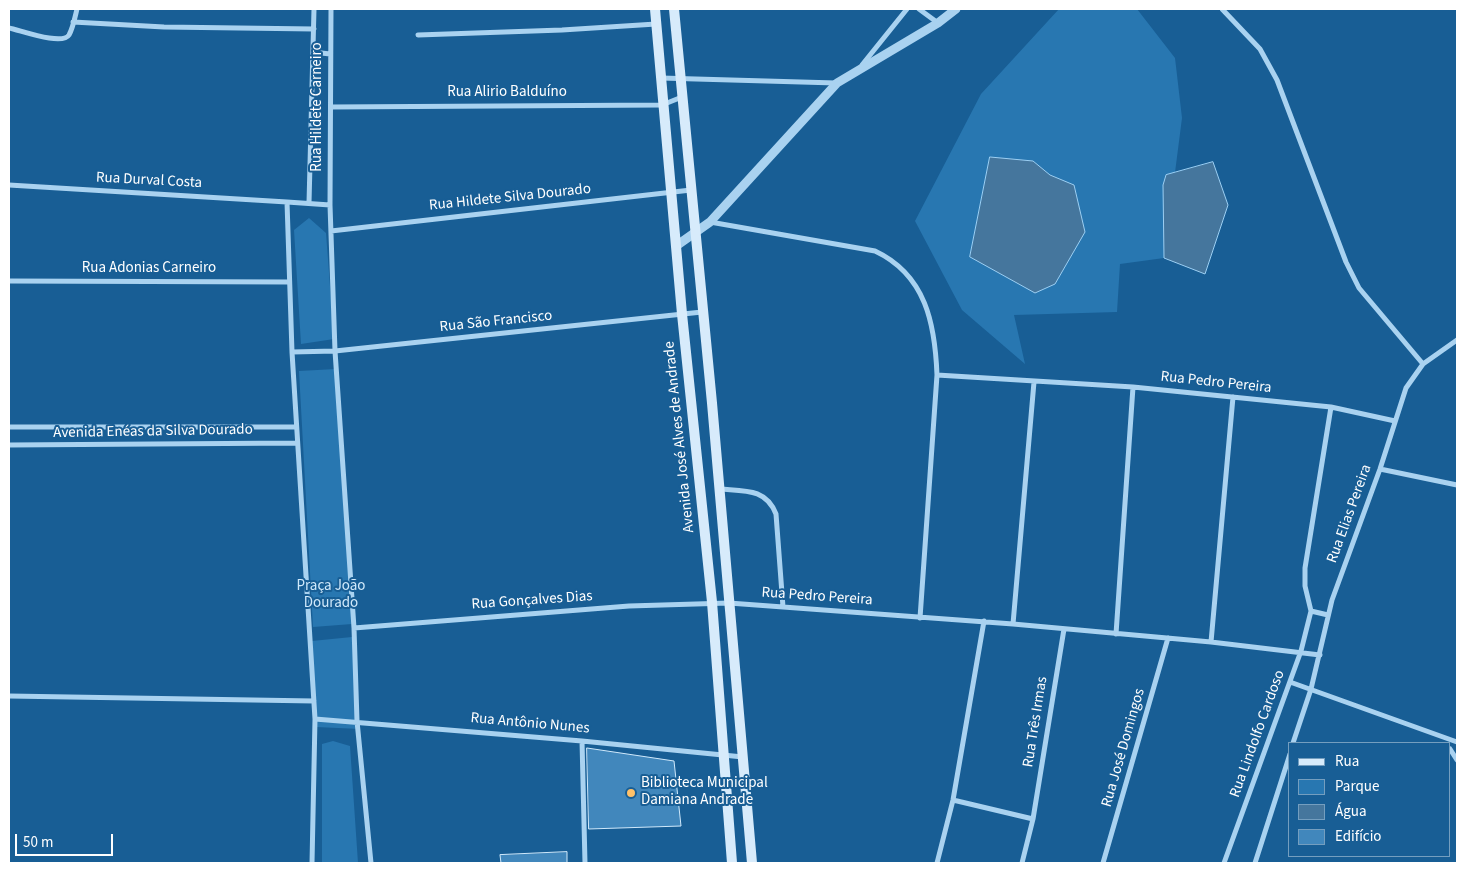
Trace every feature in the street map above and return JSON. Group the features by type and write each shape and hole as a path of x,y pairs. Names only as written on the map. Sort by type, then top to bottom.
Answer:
{"main road":[{"name":"Avenida José Alves de Andrade","path":"654,9 670,192 712,602 732,863"},
{"path":"674,9 720,489 752,863"}],"street":[{"path":"9,28 50,38 64,38 69,35 77,9"},
{"name":"Rua Hildete Carneiro","path":"309,204 314,9"},
{"name":"Rua Hildete Carneiro","path":"330,205 331,9"},
{"path":"858,71 907,9"},
{"path":"919,9 938,23"},
{"path":"676,246 710,222 837,83 938,23 956,9"},
{"path":"1222,9 1260,48 1277,80 1346,262 1359,288 1423,364"},
{"path":"73,22 314,29"},
{"path":"418,35 562,30 656,24"},
{"path":"313,52 330,54"},
{"path":"661,78 837,83"},
{"name":"Rua Alirio Balduíno","path":"331,107 662,105 682,97"},
{"name":"Rua Durval Costa","path":"9,186 288,202"},
{"name":"Rua Hildete Silva Dourado","path":"332,231 691,190"},
{"path":"312,863 315,720 292,352 288,202 330,205 336,351 354,628 357,721 371,863"},
{"path":"710,222 875,251 893,261 910,278 922,295 931,319 936,344 937,375 920,618"},
{"name":"Rua Adonias Carneiro","path":"9,281 289,282"},
{"name":"Rua São Francisco","path":"292,352 336,351 702,312"},
{"name":"Rua Elias Pereira","path":"1328,615 1380,469 1406,388 1423,364 1457,340"},
{"name":"Rua Pedro Pereira","path":"937,375 1133,387 1233,397 1331,407 1395,421"},
{"path":"1013,624 1034,382"},
{"path":"1116,634 1133,387"},
{"path":"1211,642 1233,397"},
{"path":"1293,742 1311,689 1328,615 1311,611 1305,586 1305,568 1331,407"},
{"name":"Avenida Enéas da Silva Dourado","path":"9,427 296,427"},
{"name":"Avenida Enéas da Silva Dourado","path":"9,445 297,443"},
{"path":"1380,469 1457,485"},
{"path":"720,489 756,493 766,497 772,504 776,514 783,607"},
{"name":"Rua Pedro Pereira","path":"712,602 1013,624 1301,651 1320,655"},
{"name":"Rua Gonçalves Dias","path":"354,628 619,607 712,602"},
{"name":"Rua Lindolfo Cardoso","path":"1224,863 1301,651 1311,611"},
{"path":"937,863 953,800 984,622"},
{"name":"Rua Três Irmas","path":"1022,863 1033,820 1064,629"},
{"name":"Rua José Domingos","path":"1103,863 1168,638"},
{"path":"1290,682 1457,742"},
{"path":"9,696 314,701"},
{"name":"Rua Antônio Nunes","path":"315,720 357,721 743,756"},
{"path":"1442,737 1445,742"},
{"path":"582,741 585,863"},
{"path":"1255,863 1288,760"},
{"path":"953,800 1033,820"}],"green space":[{"path":"1059,9 1137,9 1175,58 1182,118 1164,258 1120,264 1117,312 1014,315 1025,364 962,310 915,221 981,94"},
{"path":"309,218 326,233 334,339 301,344 294,230"},
{"name":"Praça João Dourado","path":"336,369 352,624 313,627 299,371"},
{"name":"Praça João Dourado","path":"352,637 360,729 316,727 312,641"},
{"path":"333,741 350,746 358,863 322,863 322,744"}],"water":[{"path":"990,157 1033,161 1050,175 1074,185 1085,232 1055,284 1035,293 970,257"},
{"path":"1213,162 1228,205 1205,274 1164,258 1163,185 1166,175"}],"building":[{"name":"Biblioteca Municipal Damiana Andrade","path":"587,748 674,761 681,826 589,829"},
{"path":"567,852 567,863 501,863 500,855"}],"place":[{"name":"Biblioteca Municipal Damiana Andrade","path":"631,793"}]}
